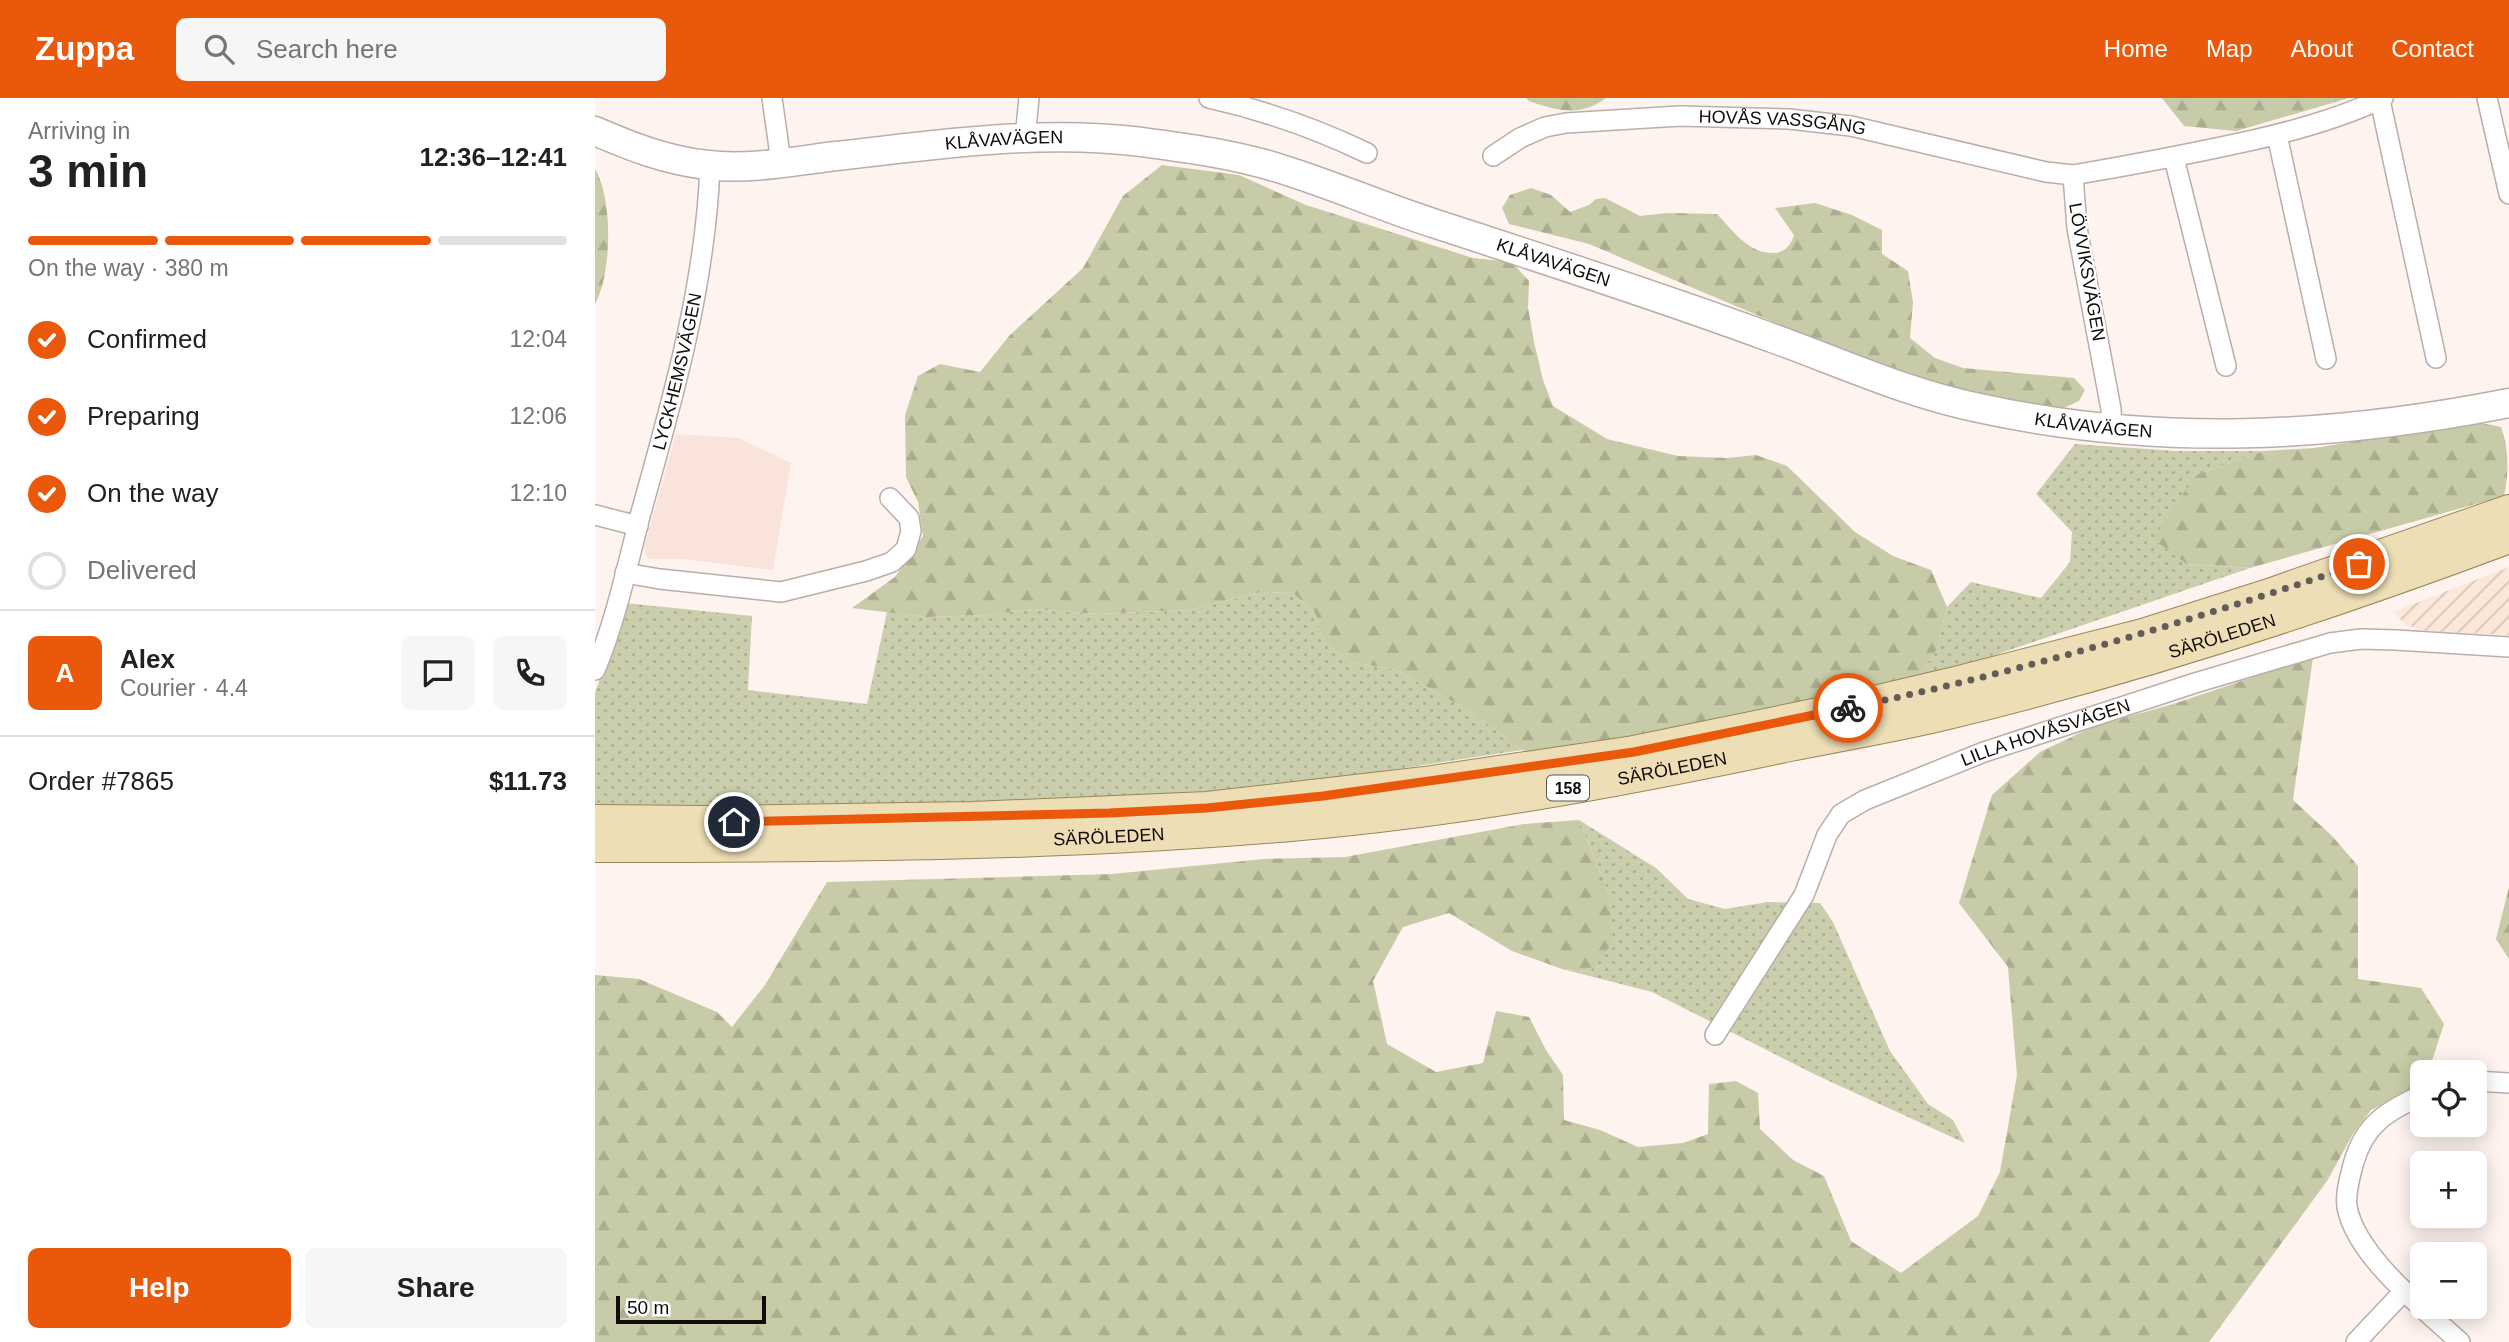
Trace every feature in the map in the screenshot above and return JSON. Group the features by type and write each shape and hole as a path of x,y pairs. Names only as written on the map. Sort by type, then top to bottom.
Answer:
{"main road":[{"name":"SÄRÖLEDEN","path":"595,821 973,818 1207,808 1413,785 1634,752 1865,704 2143,635 2509,511"},
{"name":"SÄRÖLEDEN","path":"595,846 893,846 1099,839 1302,824 1414,812 1631,778 1944,714 2123,667 2386,583 2509,537"}],"street":[{"path":"772,98 781,162"},
{"path":"1025,138 1029,98"},
{"path":"1209,98 1245,106 1317,129 1367,153"},
{"path":"2487,98 2509,194"},
{"path":"2073,175 2174,158 2277,135 2331,119 2381,99 2437,358"},
{"name":"HOVÅS VASSGÅNG","path":"1493,156 1531,132 1566,123 1680,116 1758,118 1851,126 2046,172 2073,175"},
{"name":"KLÅVAVÄGEN","path":"595,131 673,160 711,165 781,162 1025,138 1077,137 1195,149 1278,168 1436,225 1669,300 1932,397 2050,422 2185,433 2281,433 2428,419 2509,403"},
{"path":"2277,135 2326,359"},
{"path":"2174,158 2226,366"},
{"name":"LYCKHEMSVÄGEN","path":"595,670 625,573 671,403 695,290 709,198 711,165"},
{"name":"LÖVVIKSVÄGEN","path":"2073,175 2077,228 2111,409 2112,429"},
{"path":"625,573 781,592 866,571 892,562 906,549 911,531 909,517 890,498"},
{"path":"595,515 638,526"},
{"name":"LILLA HOVÅSVÄGEN","path":"1715,1035 1804,895 1827,835 1841,814 1865,800 1984,752 2195,683 2330,643 2361,639 2509,647"},
{"path":"2487,1082 2509,1083"},
{"path":"2410,1101 2380,1117 2366,1135 2356,1155 2349,1182 2347,1205 2358,1237 2404,1291 2460,1342"},
{"path":"2356,1342 2404,1291"}],"shaded area":[{"path":"676,434 738,438 791,463 773,570 682,559 650,559 646,556 644,547"},
{"path":"2509,567 2509,635 2426,631 2406,625 2393,612"}],"green space":[{"path":"1526,98 1606,98 1587,108 1569,110 1539,105"},
{"path":"2162,98 2349,98 2236,131 2184,126"},
{"path":"1162,165 1239,175 1306,205 1473,258 1512,262 1529,281 1528,307 1534,342 1543,380 1553,406 1607,439 1678,456 1727,458 1756,455 1787,466 1855,532 1893,556 1931,570 1947,607 1937,649 1913,683 1551,756 1522,750 1473,713 1397,670 1352,662 1324,642 1315,613 1293,593 1261,592 1189,610 1097,614 1034,609 985,615 927,617 852,608 895,577 923,536 918,502 906,477 905,415 918,376 940,364 980,372 1010,335 1083,268 1123,196"},
{"path":"595,169 605,199 608,236 605,274 595,304"},
{"path":"1531,188 1551,195 1570,212 1589,205 1596,199 1605,198 1640,216 1667,213 1717,214 1743,241 1766,253 1785,250 1794,235 1775,208 1815,203 1852,215 1882,230 1882,254 1908,271 1913,302 1910,338 1935,358 1963,368 2074,378 2085,390 2079,401 2064,408 2006,401 1930,384 1863,360 1589,244 1509,224 1502,208 1510,195"},
{"path":"2475,422 2501,427 2507,461 2504,496 2250,568 2187,564 2153,539 2196,475 2264,451 2314,448"},
{"path":"2075,444 2176,451 2264,451 2196,475 2187,564 2250,568 1913,683 1937,649 1947,607 1971,582 2041,598 2070,562 2072,532 2036,494"},
{"path":"1261,592 1293,593 1315,613 1324,642 1352,662 1397,670 1473,713 1522,750 1227,795 775,817 595,812 595,693 625,603 752,616 748,690 867,704 887,612 927,617 985,615 1034,609 1097,614 1189,610"},
{"path":"2313,657 2293,800 2332,836 2358,866 2358,979 2421,988 2444,1024 2432,1060 2410,1060 2410,1093 2371,1110 2353,1134 2327,1181 2209,1342 595,1342 595,975 639,979 717,1012 732,1027 765,985 827,882 1112,874 1264,859 1345,857 1524,824 1579,820 1608,892 1613,942 1591,971 1562,969 1512,951 1449,913 1403,927 1373,981 1387,1044 1436,1072 1483,1063 1496,1011 1529,1017 1563,1075 1564,1120 1600,1130 1638,1147 1683,1143 1708,1134 1709,1084 1736,1081 1758,1093 1760,1129 1793,1160 1824,1176 1851,1241 1901,1273 1978,1216 2000,1172 2017,1075 2008,967 1959,903 1992,795 2040,752 2095,726 2173,704"},
{"path":"1579,820 1656,868 1688,899 1725,909 1768,902 1820,903 1833,922 1890,1051 1928,1104 1953,1120 1965,1143 1818,1076 1652,992 1562,969 1591,971 1608,892"},
{"path":"2509,887 2509,959 2496,939"}],"way so far":[{"path":"1848,708 2143,635 2359,564"}],"route":[{"path":"734,822 973,818 1207,808 1425,783 1634,752 1848,708"}]}
